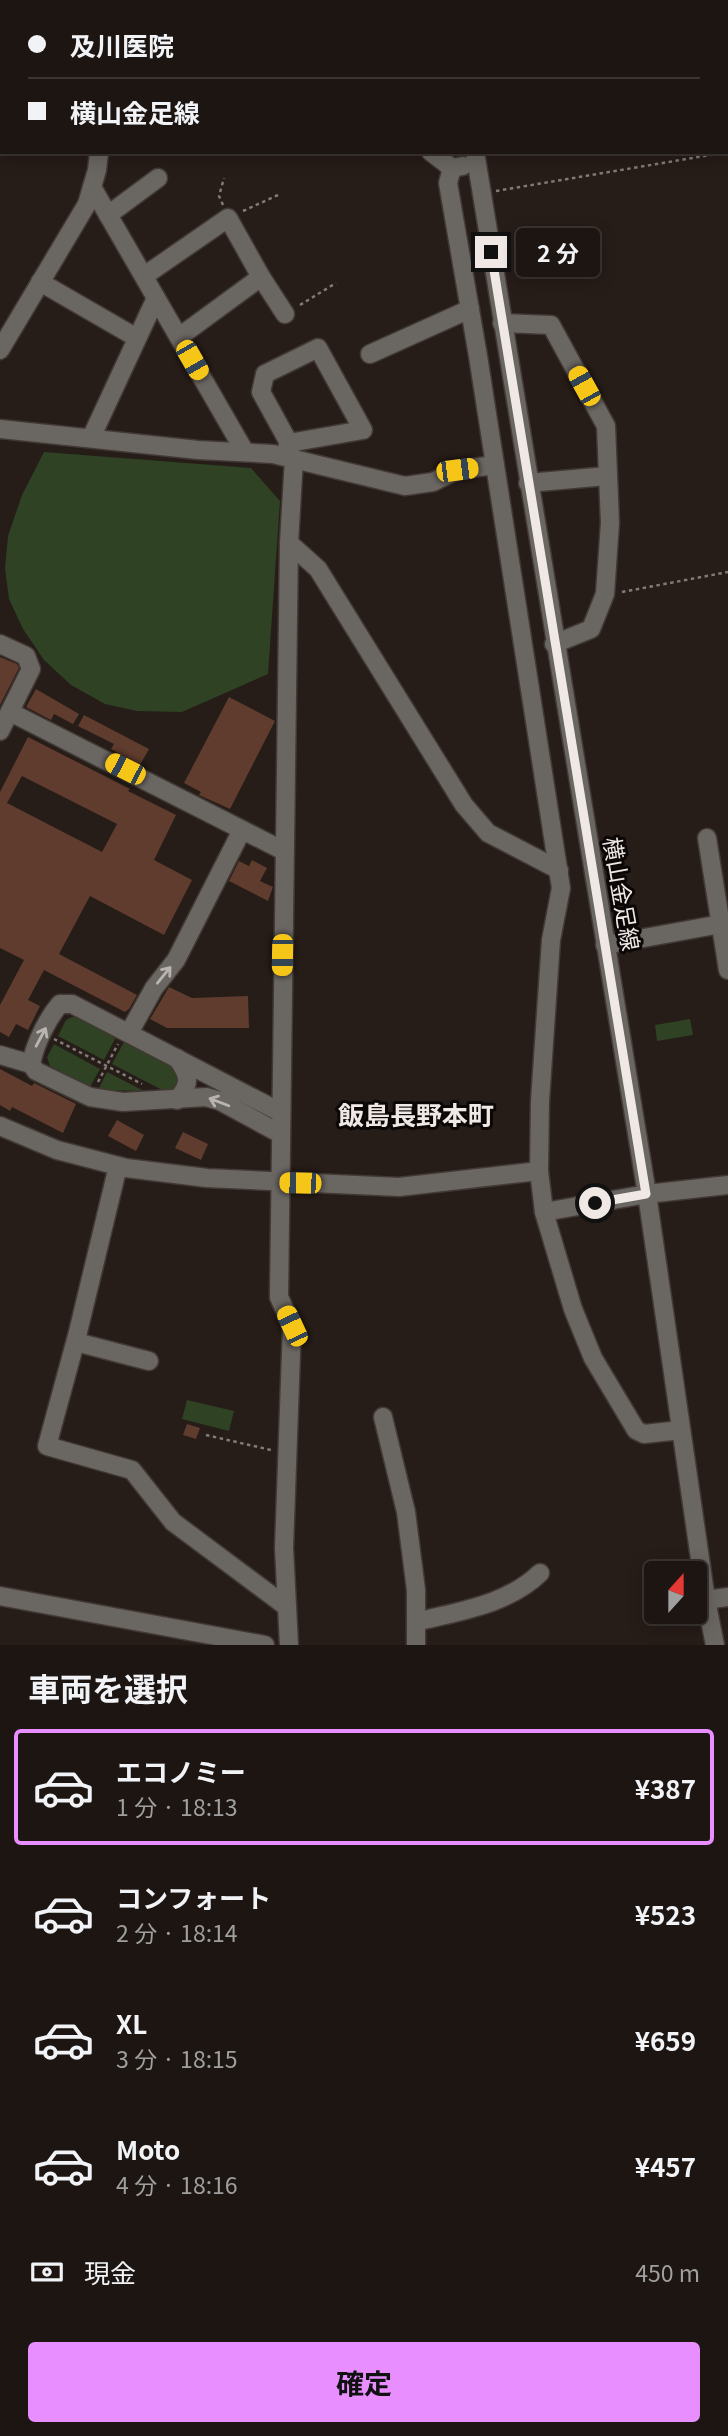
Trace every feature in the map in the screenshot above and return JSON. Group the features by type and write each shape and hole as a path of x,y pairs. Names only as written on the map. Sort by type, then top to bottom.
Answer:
{"street":[{"path":"0,350 87,204 99,154"},
{"path":"434,154 452,168"},
{"path":"452,168 476,158"},
{"name":"横山金足線","path":"476,158 646,1194 700,1561"},
{"path":"452,168 448,183 561,888 551,940 540,1101 538,1171 544,1212 573,1309 593,1358 636,1430 644,1434 681,1430"},
{"path":"108,215 158,178"},
{"path":"92,187 245,452"},
{"path":"144,276 228,218 285,314"},
{"path":"179,337 261,277"},
{"path":"40,282 137,338"},
{"path":"91,438 156,298"},
{"path":"370,354 470,309"},
{"path":"502,323 551,325 606,426 610,523 605,594 591,629 554,644"},
{"path":"289,452 363,430 318,348 265,374 261,392 289,452 279,1133 279,1297 292,1326 284,1548 289,1645"},
{"path":"0,429 198,450 289,452 405,486 432,482 457,470 495,465"},
{"path":"528,483 607,477"},
{"path":"289,543 318,569 464,805 488,833 559,870"},
{"path":"0,644 26,656 31,670 0,731"},
{"path":"10,712 284,851"},
{"path":"127,1032 154,988 176,960 242,830"},
{"path":"707,838 728,970"},
{"path":"605,945 721,924"},
{"path":"31,1064 33,1052 61,1004 72,1004 280,1112"},
{"path":"0,1055 31,1064 36,1071 90,1097 123,1102 206,1097 220,1101 279,1133"},
{"path":"175,1100 186,1090 188,1081 186,1070 177,1058"},
{"path":"0,1126 57,1150 118,1166 172,1175 399,1187 538,1171"},
{"path":"118,1166 76,1342 47,1446 132,1470 173,1522 287,1607"},
{"path":"544,1212 646,1194 728,1185"},
{"path":"76,1342 149,1361"},
{"path":"383,1418 406,1512 416,1590 416,1645"},
{"path":"416,1622 500,1600 540,1573"},
{"path":"0,1597 265,1645"},
{"path":"707,1600 728,1597"},
{"name":"横山金足線","path":"707,1605 715,1645"}],"path":[{"path":"492,191 716,154"},
{"path":"224,178 219,196 228,218 278,195"},
{"path":"285,314 336,283"},
{"path":"605,594 728,572"},
{"path":"90,1097 127,1032"},
{"path":"43,1034 175,1100"},
{"path":"206,1436 288,1454"}],"green space":[{"path":"44,452 251,468 280,501 268,674 182,712 137,711 105,704 71,685 44,660 23,629 9,599 5,568 8,536 22,495"},
{"path":"72,1017 116,1037 104,1060 58,1036 66,1020"},
{"path":"690,1019 693,1035 657,1041 655,1025"},
{"path":"124,1042 174,1068 180,1080 177,1087 166,1092 112,1064"},
{"path":"54,1044 100,1069 90,1087 50,1066 47,1057"},
{"path":"107,1072 144,1091 98,1090"},
{"path":"187,1400 234,1411 229,1431 182,1419"}],"building":[{"path":"0,657 17,664 19,668 0,705"},
{"path":"36,689 79,714 73,724 54,714 51,720 26,707"},
{"path":"229,697 275,721 230,809 199,795 201,792 184,783"},
{"path":"84,715 149,749 140,765 111,749 114,744 78,726"},
{"path":"28,737 176,815 154,860 192,880 164,935 90,896 59,954 137,995 125,1012 44,970 28,1000 40,1006 28,1030 16,1024 9,1037 0,1032 0,1005 24,960 0,948 0,792","holes":["22,776 117,824 102,852 7,803"]},
{"path":"252,860 267,868 260,881 273,887 268,901 229,881 239,861 249,866"},
{"path":"169,987 192,998 248,996 249,1028 167,1028 150,1019"},
{"path":"0,1069 76,1104 63,1133 12,1107 10,1111 0,1105"},
{"path":"117,1120 144,1135 136,1151 108,1136"},
{"path":"183,1132 208,1144 201,1160 175,1148"},
{"path":"187,1424 200,1428 196,1439 183,1435"}],"district":[{"name":"飯島長野本町","path":"416,1116"}],"route":[{"path":"491,252 646,1194 595,1203"}]}
